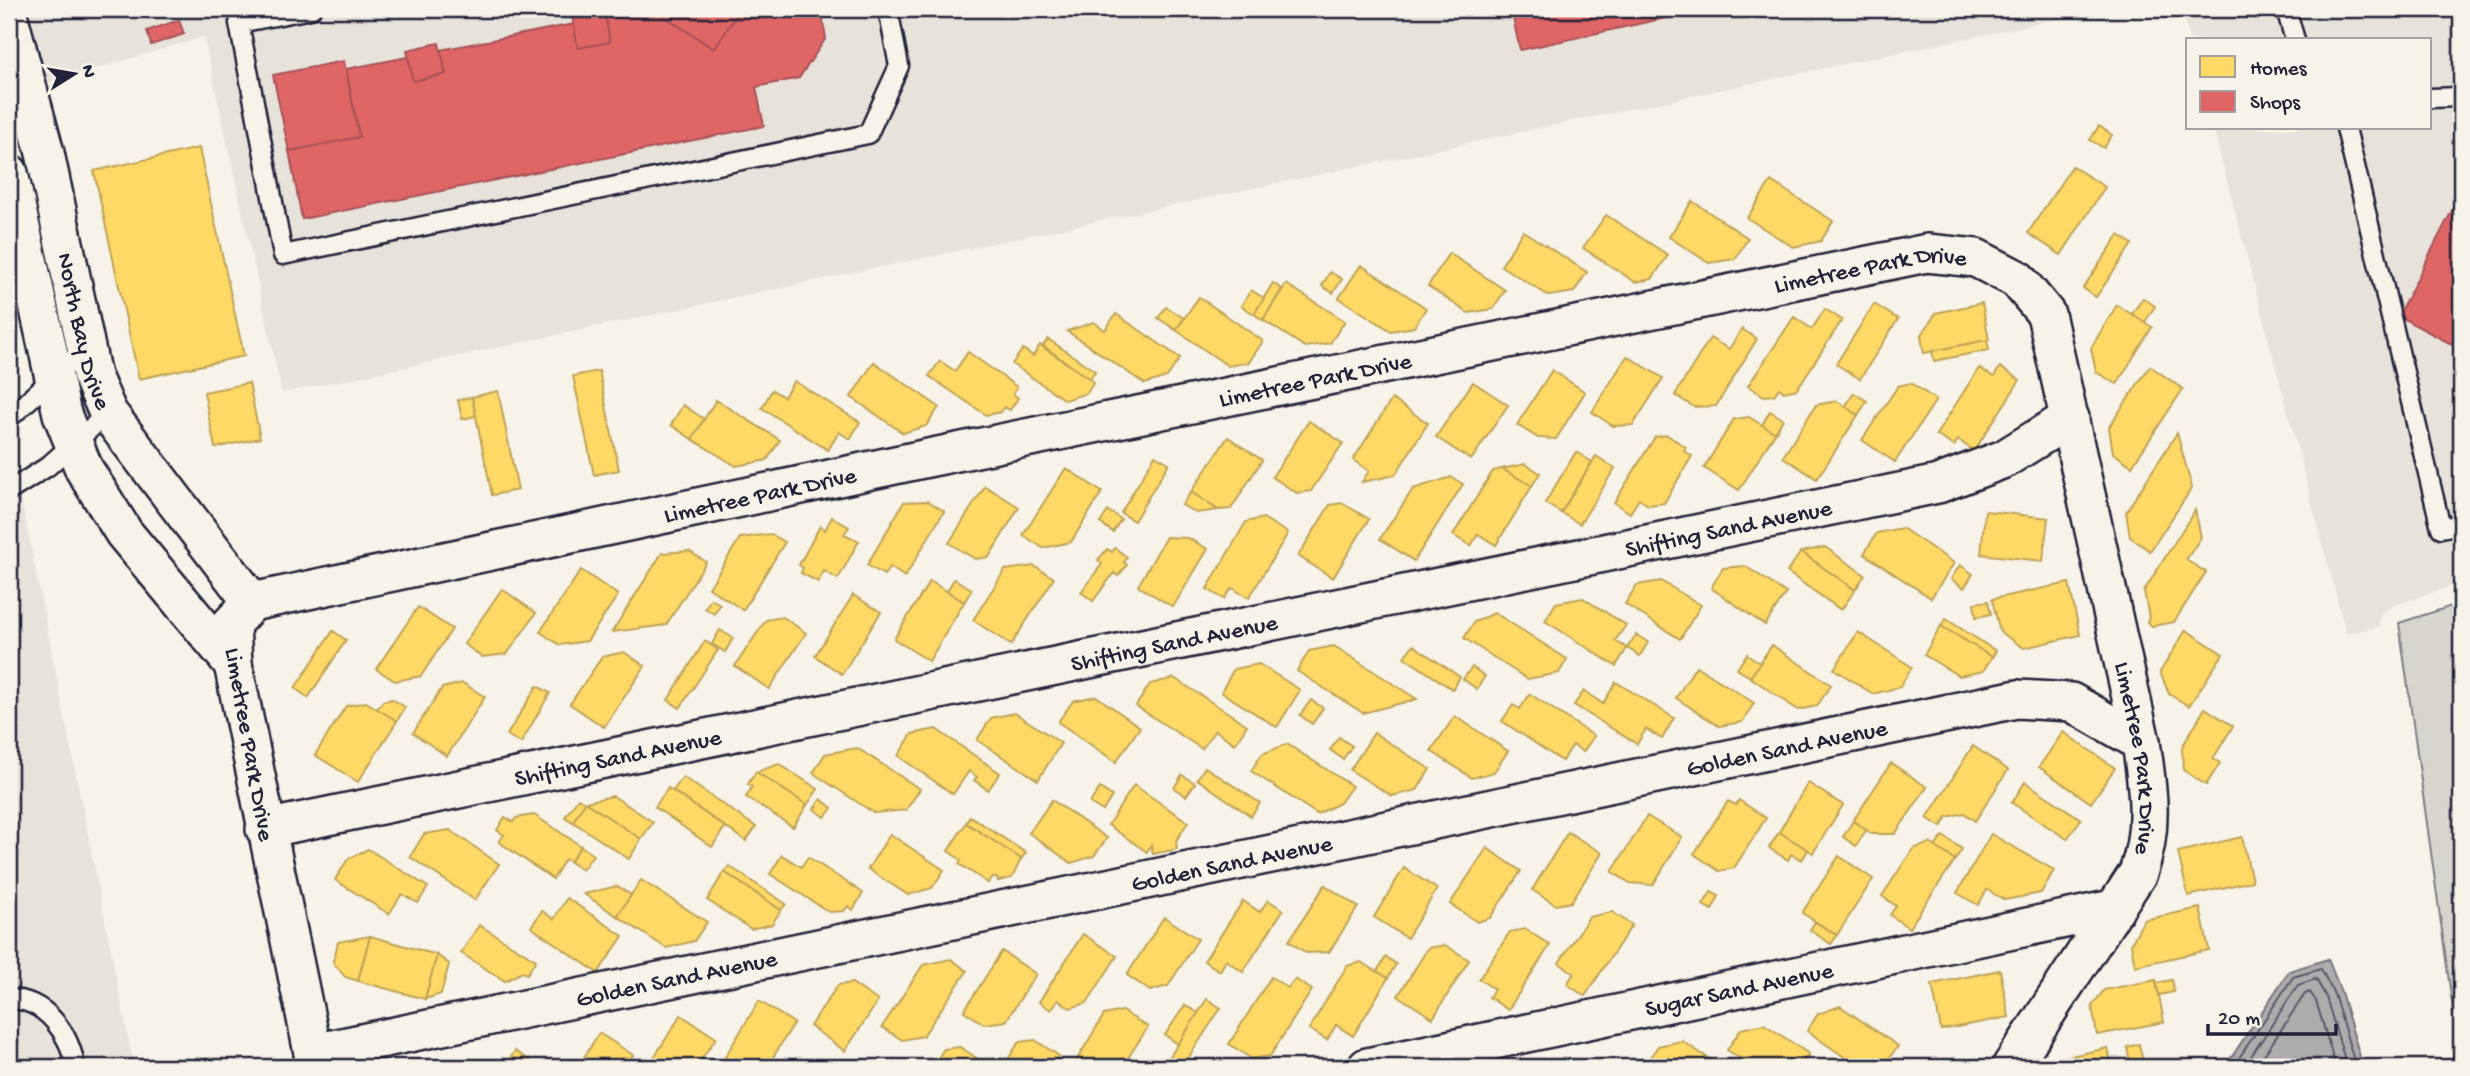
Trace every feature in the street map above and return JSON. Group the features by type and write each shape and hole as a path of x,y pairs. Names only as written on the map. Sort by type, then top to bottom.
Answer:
{"street":[{"name":"North Bay Drive","path":"9,18 45,153 92,376 108,413 252,602"},
{"name":"North Bay Drive","path":"9,173 62,414 84,469 114,519 233,664"},
{"name":"Limetree Park Drive","path":"314,1060 233,664 231,624 252,602 928,458 1927,253 1976,258 2017,279 2046,314 2141,742 2151,810 2148,846 2138,873 2011,1067"},
{"name":"Shifting Sand Avenue","path":"265,829 436,796 1938,484 2004,459 2070,418"},
{"path":"114,519 163,484"},
{"name":"Golden Sand Avenue","path":"314,1060 2017,699 2071,702 2141,742"},
{"name":"Sugar Sand Avenue","path":"1367,1067 2112,909"}],"lane":[{"path":"311,9 239,23 283,255 868,134 899,65 888,9"},
{"path":"2286,9 2294,38"},
{"path":"2432,97 2461,97"},
{"path":"2346,130 2441,528 2461,524"},
{"path":"9,418 86,348"},
{"path":"9,491 47,467 108,413"},
{"path":"9,999 37,1006 55,1020 69,1041 75,1067"}],"shaded area":[{"path":"9,9 2105,9 282,393 204,37 9,94"},
{"path":"2181,9 2461,9 2461,583 2392,606 2381,614 2378,627 2346,633 2214,130 2432,130 2432,38 2189,38"},
{"path":"9,437 134,1067 9,1067"},
{"path":"2461,603 2461,1067 2399,623"}],"water":[{"path":"2328,959 2341,992 2363,1067 2225,1067 2289,971"}],"building: Homes":[{"path":"2099,126 2112,135 2104,148 2090,140"},
{"path":"199,148 244,356 139,379 94,171"},
{"path":"2072,166 2105,187 2061,255 2028,233"},
{"path":"1771,181 1833,221 1821,241 1793,247 1747,218"},
{"path":"1692,201 1748,238 1735,259 1709,263 1669,237"},
{"path":"1606,215 1668,255 1652,279 1635,282 1583,248"},
{"path":"1523,231 1587,272 1574,292 1549,296 1501,266"},
{"path":"2119,235 2132,244 2096,297 2083,288"},
{"path":"1449,253 1505,290 1493,309 1468,313 1428,286"},
{"path":"1361,265 1426,308 1414,327 1391,331 1339,298"},
{"path":"1330,272 1342,279 1333,293 1322,286"},
{"path":"1273,283 1282,289 1263,320 1254,314"},
{"path":"1286,284 1345,321 1330,343 1305,347 1263,320"},
{"path":"1251,290 1264,298 1254,314 1241,306"},
{"path":"1199,297 1263,341 1249,362 1228,366 1176,330"},
{"path":"2143,298 2155,306 2145,322 2132,314"},
{"path":"1982,303 1989,340 1924,353 1921,336 1936,313"},
{"path":"1874,304 1898,319 1860,379 1836,364"},
{"path":"2117,305 2152,327 2117,384 2096,372 2091,348"},
{"path":"1166,307 1184,318 1176,330 1158,318"},
{"path":"1825,309 1842,320 1797,389 1784,392 1779,388 1774,395 1764,396 1748,386 1794,317 1812,329"},
{"path":"1116,314 1180,358 1167,377 1145,384 1067,331 1094,322 1105,330"},
{"path":"1742,329 1757,339 1716,406 1694,407 1675,395 1710,338 1729,349"},
{"path":"1048,339 1095,371 1090,379 1043,346"},
{"path":"1987,340 1989,350 1934,361 1932,351"},
{"path":"1040,345 1094,382 1087,393 1065,400 1012,364 1023,349 1033,356"},
{"path":"968,352 1017,387 1013,394 1018,398 1010,410 1004,407 1000,412 986,415 929,376 940,361 955,371"},
{"path":"1627,356 1663,378 1633,425 1613,426 1592,412"},
{"path":"874,362 939,407 926,426 903,433 851,397"},
{"path":"2150,366 2183,389 2132,466 2113,453 2109,427"},
{"path":"2000,367 2020,380 1974,451 1958,440 1954,446 1936,435 1979,368 1994,377"},
{"path":"1552,370 1585,392 1556,439 1538,438 1517,425"},
{"path":"599,371 619,470 594,475 573,376"},
{"path":"794,381 860,422 850,439 839,432 828,450 762,408 772,390 784,397"},
{"path":"1473,382 1508,405 1471,460 1436,437"},
{"path":"249,383 260,438 215,448 204,392"},
{"path":"1911,383 1936,400 1895,462 1862,440 1898,386"},
{"path":"498,391 518,490 492,495 472,397"},
{"path":"1854,393 1867,401 1858,415 1845,407"},
{"path":"472,397 476,416 462,419 458,400"},
{"path":"1392,399 1428,423 1395,475 1362,482 1369,471 1353,460"},
{"path":"716,400 780,440 767,460 736,466 692,439"},
{"path":"1837,401 1858,415 1817,479 1783,457 1816,405"},
{"path":"683,405 704,419 692,439 671,425"},
{"path":"1770,411 1783,419 1775,433 1762,425"},
{"path":"1749,417 1775,433 1739,490 1704,468 1734,419"},
{"path":"1309,421 1343,443 1311,491 1297,493 1272,477"},
{"path":"2177,433 2192,488 2150,551 2130,537 2126,512"},
{"path":"1667,435 1686,447 1684,451 1692,456 1664,503 1648,505 1639,499 1630,513 1614,503 1655,437"},
{"path":"1228,437 1262,460 1231,509 1218,510 1191,492"},
{"path":"1576,452 1592,462 1561,513 1545,503"},
{"path":"1155,455 1169,463 1134,521 1121,513"},
{"path":"1596,456 1615,468 1580,524 1561,513"},
{"path":"1525,464 1540,473 1532,486 1502,469"},
{"path":"1066,468 1102,492 1071,542 1043,548 1023,535"},
{"path":"1502,469 1532,486 1496,545 1478,534 1471,546 1453,535 1493,471"},
{"path":"1451,477 1463,484 1414,561 1380,539 1413,489"},
{"path":"985,486 1019,507 989,557 975,559 949,543"},
{"path":"1191,492 1218,510 1196,513 1182,505"},
{"path":"928,501 944,511 905,577 890,567 884,575 867,565 904,502"},
{"path":"1342,503 1369,519 1333,578 1298,556 1330,505"},
{"path":"2195,510 2201,537 2186,560 2206,572 2174,622 2152,626 2147,622 2149,617 2144,591"},
{"path":"1108,511 1121,519 1113,532 1100,523"},
{"path":"1985,511 2048,518 2043,561 1981,554"},
{"path":"832,517 849,527 844,534 859,541 838,579 824,571 818,582 801,573 803,568 799,565 820,526 825,530"},
{"path":"1263,518 1288,533 1249,598 1232,588 1224,599 1207,589 1246,522"},
{"path":"1902,528 1954,563 1931,598 1864,554 1877,533"},
{"path":"771,534 785,542 743,610 709,588 740,538"},
{"path":"1166,537 1188,538 1208,549 1173,607 1138,586"},
{"path":"1825,547 1865,575 1855,590 1801,552"},
{"path":"1115,548 1127,557 1124,562 1127,565 1118,576 1114,573 1093,601 1081,592 1102,564 1098,560 1107,549 1112,552"},
{"path":"689,551 706,562 666,625 612,632 662,553"},
{"path":"1801,552 1855,590 1841,610 1787,572"},
{"path":"1960,565 1973,574 1964,588 1951,579"},
{"path":"1034,566 1054,578 1011,645 973,620 1005,570"},
{"path":"1745,566 1786,593 1765,625 1711,588 1723,568"},
{"path":"581,570 618,595 587,641 560,645 540,632"},
{"path":"954,579 972,589 964,602 947,591"},
{"path":"930,581 964,602 929,661 894,639"},
{"path":"1661,581 1701,605 1680,639 1625,604 1637,585"},
{"path":"2069,583 2080,635 2024,648 2000,632 1992,599"},
{"path":"502,589 536,613 507,654 482,657 464,644"},
{"path":"853,595 881,612 842,674 815,656"},
{"path":"1583,598 1626,625 1615,641 1627,648 1616,666 1545,621 1556,603"},
{"path":"711,599 720,604 714,614 705,608"},
{"path":"1988,601 1991,614 1976,617 1974,603"},
{"path":"418,607 452,629 421,676 395,681 376,669"},
{"path":"1495,613 1567,659 1559,673 1527,679 1464,638 1474,622"},
{"path":"783,617 806,633 769,689 735,666 766,620"},
{"path":"1946,619 1996,651 1992,657 1941,626"},
{"path":"1941,626 1992,657 1983,671 1959,676 1924,655"},
{"path":"720,630 733,638 725,652 712,644"},
{"path":"2186,630 2223,654 2189,706 2169,694 2160,672"},
{"path":"333,631 346,640 308,698 295,688"},
{"path":"1858,632 1912,667 1900,687 1873,694 1834,669"},
{"path":"1636,635 1648,642 1640,656 1627,648"},
{"path":"705,641 718,650 680,708 668,700"},
{"path":"1413,645 1460,677 1452,689 1404,657"},
{"path":"1772,645 1831,685 1817,706 1798,710 1750,677"},
{"path":"1334,646 1417,699 1363,713 1297,671 1309,651"},
{"path":"624,652 645,666 604,727 570,704 602,657"},
{"path":"1747,654 1760,663 1750,677 1737,669"},
{"path":"1259,664 1300,690 1277,727 1221,692 1234,669"},
{"path":"1696,666 1754,703 1742,722 1719,726 1676,698"},
{"path":"1472,667 1485,676 1477,689 1463,679"},
{"path":"1174,678 1247,725 1235,744 1215,730 1202,749 1136,706 1150,684"},
{"path":"1616,682 1674,718 1662,739 1646,729 1637,744 1574,705 1584,691 1603,704"},
{"path":"463,683 485,697 447,756 413,733 442,688"},
{"path":"537,686 550,693 521,743 507,735"},
{"path":"1530,694 1594,736 1583,752 1573,745 1562,761 1502,721 1513,705 1520,709"},
{"path":"1096,696 1140,727 1116,762 1058,722 1073,701"},
{"path":"392,699 405,707 397,721 377,709 383,701"},
{"path":"1311,700 1323,708 1312,724 1300,715"},
{"path":"366,702 397,721 358,782 315,755 346,706"},
{"path":"2205,708 2233,726 2213,759 2220,763 2206,785 2183,770 2182,747"},
{"path":"1015,713 1061,743 1038,780 977,740 991,718"},
{"path":"1455,716 1508,751 1494,772 1472,778 1431,751"},
{"path":"936,729 1000,773 988,790 974,780 977,777 969,771 953,794 898,756 912,734"},
{"path":"2063,732 2115,768 2091,803 2039,767"},
{"path":"1374,733 1430,769 1417,790 1392,796 1350,770"},
{"path":"1339,737 1352,746 1343,759 1330,750"},
{"path":"1287,744 1352,786 1340,803 1317,814 1251,771 1262,754"},
{"path":"1973,746 2008,770 1975,821 1964,813 1947,817 1941,827 1927,818"},
{"path":"857,748 920,789 906,810 874,813 813,773 825,754"},
{"path":"1891,763 1927,787 1895,834 1872,834 1853,821"},
{"path":"779,764 818,789 807,805 756,772"},
{"path":"1205,767 1260,803 1251,816 1197,779"},
{"path":"756,772 807,805 793,827 746,797 752,787 748,784"},
{"path":"1182,775 1195,783 1186,796 1174,788"},
{"path":"683,777 756,827 746,841 673,791"},
{"path":"2025,782 2081,819 2067,839 2012,803"},
{"path":"1808,783 1843,805 1813,853 1779,832"},
{"path":"1134,785 1188,822 1176,841 1177,849 1153,854 1151,845 1147,852 1108,825"},
{"path":"668,788 725,827 712,847 655,807"},
{"path":"1100,788 1112,796 1103,811 1090,803"},
{"path":"613,796 653,822 641,839 585,802"},
{"path":"578,798 585,802 573,822 565,817"},
{"path":"821,799 832,808 825,817 814,809"},
{"path":"1052,800 1107,838 1094,856 1071,863 1029,833"},
{"path":"1739,800 1766,818 1734,868 1719,871 1694,854 1728,801 1736,805"},
{"path":"585,802 641,839 629,859 573,822"},
{"path":"534,815 581,846 570,862 565,859 553,879 499,842 504,835 497,830 505,817 513,822 516,818"},
{"path":"970,816 1026,853 1021,859 966,823"},
{"path":"1647,816 1682,837 1653,885 1630,883 1612,872"},
{"path":"1853,821 1866,830 1856,846 1843,837"},
{"path":"966,823 1021,859 1012,878 998,881 997,878 991,878 988,883 959,864 961,860 948,851"},
{"path":"450,830 499,864 475,900 410,857 424,834"},
{"path":"1568,832 1602,853 1571,902 1556,905 1532,890"},
{"path":"1779,832 1808,850 1802,860 1791,854 1788,860 1769,848"},
{"path":"890,834 944,870 932,888 908,895 868,869"},
{"path":"1991,834 2054,870 2041,893 2005,900 1987,890 1978,905 1957,893"},
{"path":"1943,836 1962,849 1955,860 1935,847"},
{"path":"2242,837 2252,881 2188,896 2178,852"},
{"path":"1930,843 1955,860 1909,928 1890,915 1896,906 1882,896 1913,849"},
{"path":"581,846 593,855 582,870 570,862"},
{"path":"1487,848 1521,871 1490,918 1477,922 1450,904"},
{"path":"368,849 428,887 418,903 402,894 389,914 335,880 348,859"},
{"path":"782,855 801,867 808,857 863,893 853,910 848,906 844,911 829,912 770,874"},
{"path":"1839,856 1873,879 1837,935 1802,913"},
{"path":"729,866 786,904 781,910 724,872"},
{"path":"1404,868 1437,889 1407,938 1374,917"},
{"path":"724,872 781,910 772,924 751,929 707,900"},
{"path":"641,880 707,922 694,941 666,948 617,916"},
{"path":"1325,885 1358,907 1329,952 1306,953 1289,941"},
{"path":"617,886 631,895 617,916 584,894"},
{"path":"1711,892 1719,896 1712,910 1703,905"},
{"path":"567,898 623,936 598,973 531,927 542,911 554,919"},
{"path":"1268,900 1283,910 1243,972 1226,960 1220,971 1204,961 1243,901 1260,912"},
{"path":"2200,908 2209,950 2135,966 2131,944 2144,920"},
{"path":"1612,912 1632,925 1585,996 1567,984 1574,973 1559,963 1589,917"},
{"path":"1164,917 1198,939 1168,986 1150,991 1127,975"},
{"path":"1815,922 1837,935 1831,944 1810,930"},
{"path":"479,925 536,960 527,974 522,972 505,981 461,953"},
{"path":"1525,929 1550,945 1508,1010 1489,997 1494,989 1479,979 1510,932"},
{"path":"1083,934 1117,956 1087,1003 1070,1008 1058,1000 1051,1010 1039,1002"},
{"path":"370,936 358,981 345,977 333,962 338,942"},
{"path":"370,936 437,955 425,999 358,981"},
{"path":"1445,945 1469,960 1433,1018 1398,996 1428,948"},
{"path":"1002,951 1036,974 1006,1021 984,1024 964,1011"},
{"path":"437,955 449,964 441,994 425,999"},
{"path":"1386,957 1396,964 1388,978 1377,971"},
{"path":"951,959 967,971 923,1036 902,1040 882,1027 923,965"},
{"path":"1361,962 1388,978 1353,1036 1336,1025 1327,1040 1309,1029 1347,966"},
{"path":"2000,970 2009,1017 1941,1030 1932,984"},
{"path":"1271,977 1288,988 1295,979 1312,990 1270,1056 1252,1059 1229,1044"},
{"path":"2156,980 2164,1022 2097,1035 2092,1006 2104,990"},
{"path":"2172,980 2174,992 2159,995 2156,983"},
{"path":"852,983 878,1001 845,1051 810,1026 838,985"},
{"path":"1207,999 1221,1008 1182,1067 1177,1067 1167,1061"},
{"path":"759,1001 794,1023 767,1067 719,1067"},
{"path":"1185,1005 1198,1013 1178,1044 1165,1035"},
{"path":"1840,1006 1898,1046 1883,1067 1859,1067 1807,1031 1818,1014"},
{"path":"1122,1011 1148,1027 1122,1067 1082,1067 1075,1063 1104,1015"},
{"path":"681,1015 716,1038 696,1067 648,1067"},
{"path":"1764,1024 1809,1054 1801,1067 1753,1067 1727,1050 1741,1029"},
{"path":"599,1033 633,1055 625,1067 578,1067"},
{"path":"1035,1040 1059,1056 1051,1067 1003,1067 1019,1042"},
{"path":"1682,1041 1722,1067 1645,1065 1658,1046"},
{"path":"2139,1044 2143,1061 2130,1063 2127,1047"},
{"path":"960,1047 984,1063 981,1067 932,1067 944,1049"},
{"path":"2108,1048 2112,1067 2051,1067 2057,1059"},
{"path":"515,1051 540,1067 504,1067"},
{"path":"1604,1059 1616,1067 1586,1067 1579,1063"}],"building: Shops":[{"path":"653,9 741,9 714,49"},
{"path":"653,9 714,49 741,9 821,9 826,38 799,78 756,87 764,126 302,219 289,151 359,137 346,69 408,57 413,81 446,74 440,50 574,24 578,48 610,42 605,17"},
{"path":"1511,9 1683,9 1684,14 1520,50"},
{"path":"604,10 610,42 578,48 572,16"},
{"path":"179,20 184,34 151,45 147,31"},
{"path":"439,43 446,74 413,81 407,50"},
{"path":"344,61 359,137 289,151 273,75"},
{"path":"2461,193 2461,349 2398,316"}]}
